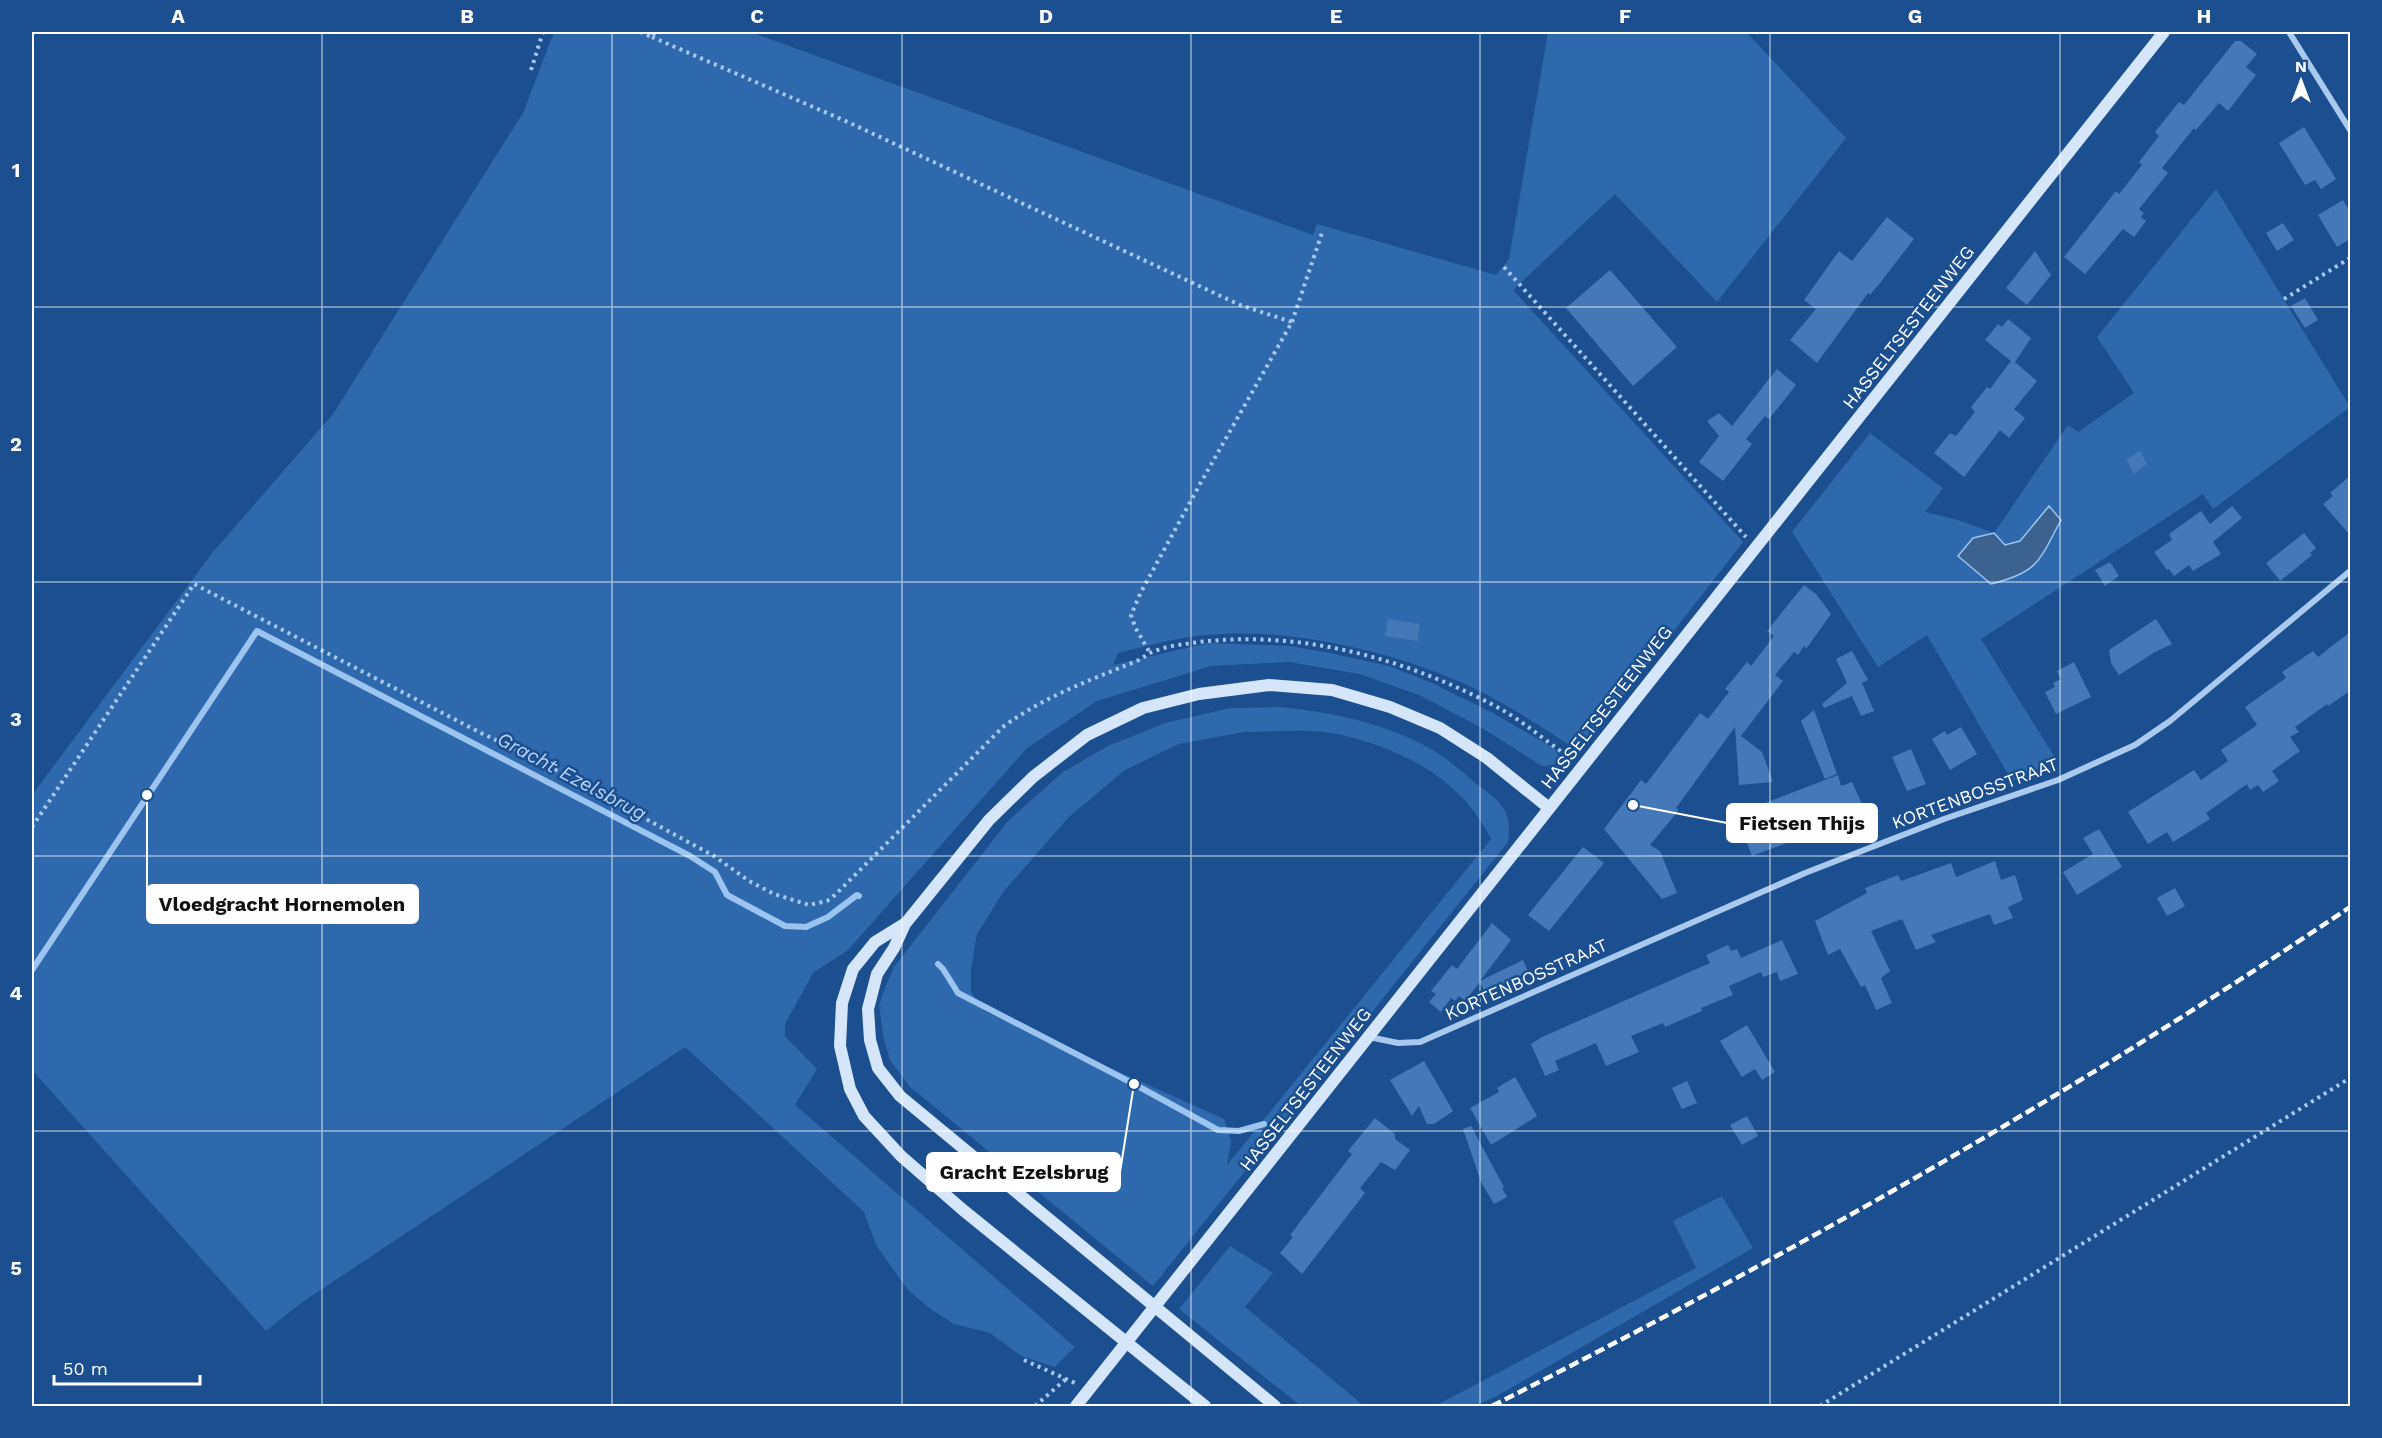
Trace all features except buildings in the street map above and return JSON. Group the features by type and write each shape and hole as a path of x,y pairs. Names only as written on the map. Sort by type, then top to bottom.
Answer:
{"main road":[{"name":"HASSELTSESTEENWEG","path":"1076,1407 2164,32"},
{"path":"1275,1407 900,1096 878,1068 870,1040 868,1009 877,974 894,948 905,924 989,820 1033,777 1088,735 1143,708 1199,694 1269,685 1332,690 1390,707 1440,728 1487,758 1549,808"},
{"path":"905,924 875,942 853,969 842,1003 840,1046 850,1089 864,1116 901,1156 963,1210 1205,1407"}],"street":[{"path":"2289,32 2350,130"},
{"name":"KORTENBOSSTRAAT","path":"1369,1037 1398,1043 1420,1042 1805,873 1944,819 2058,780 2135,745 2170,721 2350,571"}],"path":[{"path":"531,70 543,32"},
{"path":"640,32 850,123 1240,305 1292,322"},
{"path":"652,37 655,32"},
{"path":"1150,652 1135,627 1131,615 1141,592 1200,484 1292,322 1323,230"},
{"path":"2284,299 2350,258"},
{"path":"1504,267 1755,548"},
{"path":"32,827 194,584 481,733 532,757 714,856 749,881 774,894 809,905 826,901 835,895 1004,726 1033,705 1084,680 1142,659 1150,652 1183,644 1221,639 1269,640 1331,646 1411,668 1498,708 1582,766"},
{"path":"1820,1407 2350,1077"},
{"path":"1024,1360 1089,1390"},
{"path":"1035,1407 1066,1379"}],"shaded area":[{"path":"554,32 750,32 1313,235 1317,224 1496,275 1509,259 1548,32 1746,32 1846,138 1717,302 1615,194 1513,290 1743,542 1580,752 1474,688 1428,669 1361,649 1290,637 1221,634 1189,637 1118,653 1113,665 1208,643 1290,646 1389,666 1432,683 1493,713 1555,749 1559,757 1554,765 1542,766 1482,728 1421,696 1360,674 1289,662 1211,666 1097,701 1027,748 848,950 813,973 785,1024 785,1036 817,1069 795,1105 1075,1347 1055,1367 1021,1356 990,1333 954,1324 932,1310 908,1290 876,1245 864,1212 685,1047 301,1303 266,1331 32,1070 32,795 213,552 333,414 523,113"},
{"path":"2216,189 2350,407 2213,509 2203,494 1981,639 2057,761 2012,781 1927,635 1878,667 1792,532 1870,433 1943,488 1925,512 1958,520 1994,533 2068,425 2078,432 2134,393 2097,337"},
{"path":"2049,506 2061,520 2036,563 2019,575 1991,584 1958,556 1973,538 1994,533 2005,545 2020,541"},
{"path":"1280,707 1323,713 1366,722 1407,737 1445,758 1502,806 1508,820 1508,842 1153,1286 909,1086 890,1060 884,1041 879,1005 894,967 1008,821 1063,772 1108,746 1165,723 1230,708","holes":["1244,732 1326,732 1361,740 1406,757 1427,769 1463,799 1491,839 1227,1165 1231,1141 1224,1119 984,1011 971,992 971,969 977,934 1004,891 1069,817 1125,770 1179,744"]},
{"path":"1722,1196 1753,1248 1497,1396 1474,1406 1435,1406 1696,1268 1673,1221"},
{"path":"1230,1246 1273,1273 1245,1307 1364,1406 1301,1406 1179,1309"}],"waterway":[{"name":"Gracht Ezelsbrug","path":"32,970 257,631 690,856 715,872 727,895 785,926 806,927 828,917 857,895 859,896"},
{"name":"Gracht Ezelsbrug","path":"938,964 958,993 1218,1130 1239,1131 1264,1124"}],"railway":[{"path":"1492,1406 1712,1291 1929,1170 2142,1042 2350,907"}],"place":[{"name":"Vloedgracht Hornemolen","path":"147,795"},
{"name":"Fietsen Thijs","path":"1633,805"},
{"name":"Gracht Ezelsbrug","path":"1134,1084"}]}
